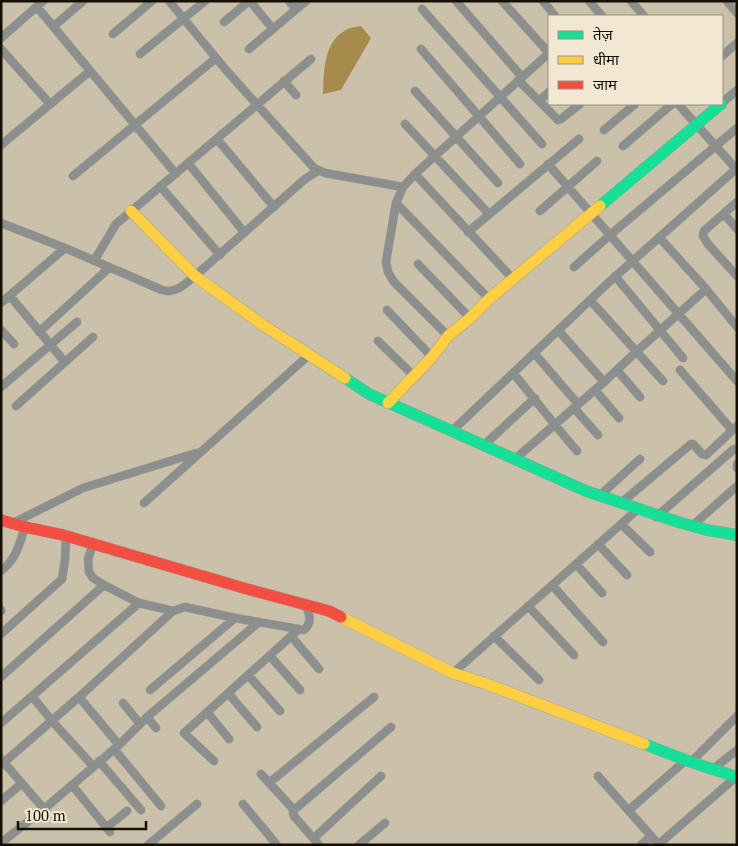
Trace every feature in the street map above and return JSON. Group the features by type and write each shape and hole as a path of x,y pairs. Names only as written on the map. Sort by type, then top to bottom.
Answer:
{"street":[{"path":"54,26 83,1"},
{"path":"113,34 152,1"},
{"path":"169,1 216,58 314,168 324,173 403,187"},
{"path":"140,54 205,1"},
{"path":"224,22 249,1 274,29"},
{"path":"289,1 296,10"},
{"path":"249,49 306,1"},
{"path":"456,1 520,79 558,120 579,105"},
{"path":"502,1 548,52"},
{"path":"543,1 554,15"},
{"path":"589,1 599,13"},
{"path":"631,1 643,15"},
{"path":"727,1 737,13"},
{"path":"1,38 40,4 54,26 176,174"},
{"path":"422,9 542,144"},
{"path":"723,55 737,43"},
{"path":"1,49 50,104"},
{"path":"421,49 520,164"},
{"path":"448,336 394,282 388,272 386,262 396,203 403,187 415,174 548,54"},
{"path":"73,176 216,58"},
{"path":"94,261 116,224 311,59"},
{"path":"1,145 90,71"},
{"path":"284,81 296,95"},
{"path":"723,101 737,90"},
{"path":"415,91 498,183"},
{"path":"539,101 548,93"},
{"path":"604,130 634,105"},
{"path":"623,146 671,105"},
{"path":"452,431 615,276 736,169 679,105"},
{"path":"388,402 432,357 448,336 489,299 719,105"},
{"path":"405,124 489,214"},
{"path":"574,267 737,128"},
{"path":"217,139 274,207"},
{"path":"468,232 580,139"},
{"path":"540,211 597,161"},
{"path":"188,163 244,232"},
{"path":"548,164 737,381"},
{"path":"1,223 172,292 195,276 305,179 318,171"},
{"path":"415,174 512,279"},
{"path":"160,186 220,255"},
{"path":"737,202 704,231 703,236 737,276"},
{"path":"396,203 489,299"},
{"path":"131,211 195,276 263,325 369,394 600,496 656,517 712,531 737,535"},
{"path":"724,214 737,229"},
{"path":"659,237 737,327"},
{"path":"1,303 65,248"},
{"path":"418,264 470,318"},
{"path":"39,332 109,268"},
{"path":"615,276 683,358"},
{"path":"515,459 706,290"},
{"path":"10,296 64,362"},
{"path":"590,300 663,381"},
{"path":"387,310 432,357"},
{"path":"1,387 77,322"},
{"path":"1,330 14,344"},
{"path":"558,330 604,382"},
{"path":"16,406 92,337"},
{"path":"378,341 414,376"},
{"path":"534,353 598,435"},
{"path":"144,503 309,355"},
{"path":"617,370 640,397"},
{"path":"621,503 691,444 702,454 706,454 734,428 680,370"},
{"path":"513,373 577,451"},
{"path":"595,390 619,418"},
{"path":"484,445 535,398"},
{"path":"656,517 734,449"},
{"path":"7,521 83,488 201,452"},
{"path":"600,496 640,459"},
{"path":"692,526 737,486"},
{"path":"453,673 638,510"},
{"path":"7,521 329,611 453,673 484,682 688,761 737,777"},
{"path":"621,524 650,552"},
{"path":"1,571 9,564 18,551 24,526"},
{"path":"1,634 62,580 66,536"},
{"path":"92,544 88,559 89,572 94,578 139,603 173,611"},
{"path":"598,544 627,575"},
{"path":"576,564 602,593"},
{"path":"1,678 104,585"},
{"path":"552,585 603,642"},
{"path":"1,723 139,603"},
{"path":"44,809 2,762 79,698 173,611 185,607 304,630 308,627 310,618 306,605"},
{"path":"528,606 574,655"},
{"path":"150,690 235,618"},
{"path":"1,843 44,809 116,747 147,717 259,622"},
{"path":"214,761 184,732 299,629"},
{"path":"291,636 319,669"},
{"path":"494,636 540,680"},
{"path":"270,656 300,690"},
{"path":"248,675 280,711"},
{"path":"228,693 257,727"},
{"path":"32,696 52,721 140,810"},
{"path":"269,783 374,697"},
{"path":"79,698 161,806"},
{"path":"123,703 140,724"},
{"path":"207,712 229,739"},
{"path":"629,810 688,761 737,716"},
{"path":"147,717 156,728"},
{"path":"294,810 391,728"},
{"path":"713,769 737,750"},
{"path":"261,774 294,810 294,816 316,842 381,776"},
{"path":"598,776 659,844 737,777"},
{"path":"1,801 21,784"},
{"path":"72,785 108,830 127,811"},
{"path":"148,845 197,804"},
{"path":"243,804 277,845"},
{"path":"359,845 385,822"},
{"path":"641,845 651,836"}],"shaded area":[{"path":"361,26 371,38 341,90 323,94 326,58 333,42 338,35 348,29"}],"traffic: fast":[{"path":"600,206 720,105"},
{"path":"345,378 369,394 586,491 678,522 707,530 737,535"},
{"path":"644,744 737,777"}],"traffic: slow":[{"path":"388,403 432,357 448,336 600,206"},
{"path":"131,211 195,276 263,325 345,378"},
{"path":"341,617 453,673 644,744"}],"traffic: jam":[{"path":"1,520 63,535 329,611 341,617"}]}
